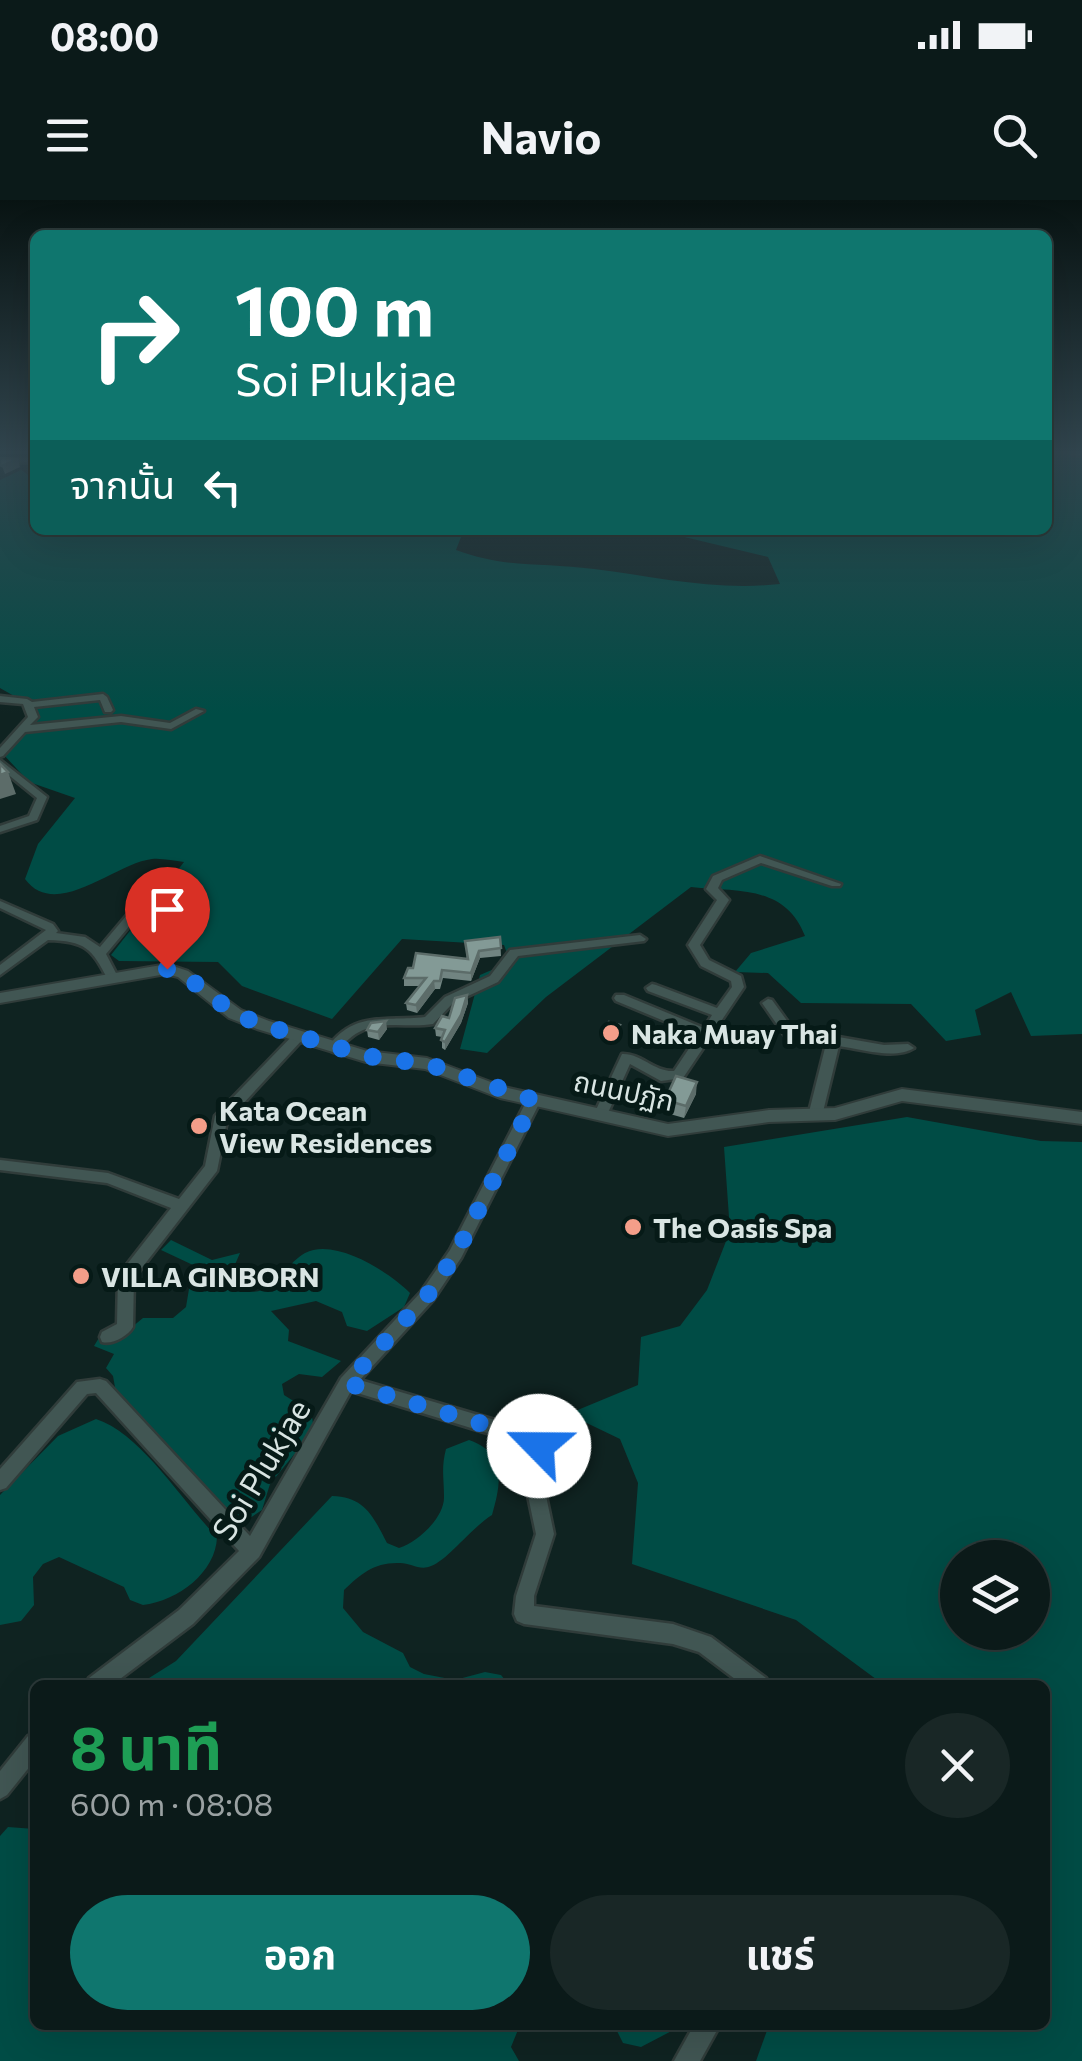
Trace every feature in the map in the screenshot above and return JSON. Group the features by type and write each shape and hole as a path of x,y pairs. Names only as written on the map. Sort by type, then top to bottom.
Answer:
{"main road":[{"name":"ถนนปฏัก","path":"0,998 167,969 183,974 235,1014 334,1048 428,1064 534,1100 686,1130 769,1116 816,1116 902,1095 1082,1118"}],"street":[{"path":"0,699 22,700 30,705 103,697 108,710"},
{"path":"0,754 33,716 30,705"},
{"path":"23,729 121,718 171,726 199,710"},
{"path":"0,762 42,797 32,818 0,829"},
{"path":"602,1112 627,1056 661,1076 678,1075 738,987 737,979 705,963 694,945 723,900 712,890 717,878 760,859 836,884"},
{"path":"102,952 148,897 162,873"},
{"path":"0,904 49,926 47,936"},
{"path":"0,971 47,936 71,936 102,952 112,978"},
{"path":"334,1048 346,1029 368,1022 429,1021 448,1000 494,978 514,953 640,939"},
{"path":"652,988 719,1014"},
{"path":"620,998 704,1034"},
{"path":"768,1003 789,1033 833,1042 908,1048"},
{"path":"108,1337 125,1327 126,1276 212,1167 220,1119 299,1036"},
{"path":"816,1116 833,1042"},
{"name":"Soi Plukjae","path":"103,1680 186,1617 252,1551 347,1383 427,1296 456,1254 534,1100"},
{"path":"0,1165 108,1178 182,1206"},
{"path":"347,1383 532,1439 539,1446 536,1491 545,1534 524,1596 524,1614 673,1634 704,1644 752,1680"},
{"path":"0,1482 84,1386 100,1386 252,1551"},
{"path":"0,1788 30,1749"},
{"path":"686,2061 705,2030"}],"green space":[{"path":"0,540 460,540 456,550 492,560 710,584 780,584 768,557 696,540 1082,540 1082,1034 1031,1036 1011,992 975,1010 981,1035 946,1041 911,1004 801,1003 768,973 735,972 751,953 805,936 786,908 759,894 691,887 546,997 487,1053 460,1049 480,975 510,962 504,945 402,939 332,1019 242,986 218,962 119,961 111,955 184,862 152,859 86,886 53,894 38,890 25,879 38,844 75,798 29,782 3,754 8,736 28,715 21,700 0,688"},
{"path":"907,1117 1041,1141 1082,1142 1082,2061 756,2061 767,2030 1050,2030 1050,1680 877,1680 796,1620 632,1564 638,1483 620,1439 568,1414 638,1385 641,1337 680,1326 707,1290 730,1231 724,1147"},
{"path":"171,1240 212,1260 240,1253 230,1276 251,1292 270,1285 305,1253 317,1249 361,1259 410,1293 404,1307 367,1331 347,1326 342,1312 316,1301 271,1311 289,1330 288,1341 341,1361 322,1377 299,1374 282,1384 284,1395 311,1412 313,1423 301,1446 270,1484 262,1510 238,1526 215,1505 205,1485 118,1404 113,1376 106,1368 114,1354 94,1346 100,1336 121,1336 143,1318 173,1318 186,1307 193,1265 161,1250"},
{"path":"96,1419 113,1427 145,1454 217,1537 210,1562 182,1591 143,1605 130,1600 124,1587 59,1557 43,1564 33,1577 34,1605 21,1621 0,1625 0,1495 58,1436"},
{"path":"469,1440 490,1453 499,1481 492,1515 431,1566 391,1563 369,1570 344,1590 343,1608 363,1632 403,1653 410,1667 455,1680 146,1680 176,1661 332,1496 360,1504 387,1543 399,1548 414,1540 429,1528 443,1504 446,1449"},
{"path":"485,1672 501,1675 505,1680 455,1680"},
{"path":"8,1827 30,1829 30,2030 518,2030 511,2047 519,2061 0,2061 0,1836"},
{"path":"616,2030 673,2030 641,2047 623,2043"}],"building":[{"path":"500,937 501,948 479,951 471,973 442,970 440,981 434,981 416,1005 406,1003 426,978 404,978 408,968 413,968 416,953 468,959 465,941"},
{"path":"467,995 461,1015 445,1042 441,1040 445,1030 435,1028 442,1016 449,1018 455,998"},
{"path":"386,1021 378,1032 367,1030 371,1023"},
{"path":"609,1022 620,1025 614,1035 603,1032"},
{"path":"676,1076 697,1082 686,1106 665,1100"}],"place":[{"name":"Naka Muay Thai","path":"611,1033"},
{"name":"Kata Ocean View Residences","path":"199,1126"},
{"name":"The Oasis Spa","path":"633,1227"},
{"name":"VILLA GINBORN","path":"81,1276"}],"route":[{"path":"167,969 195,981 235,1014 263,1025 366,1056 428,1064 500,1092 534,1100 456,1254 400,1328 347,1383 532,1439 539,1446"}]}
